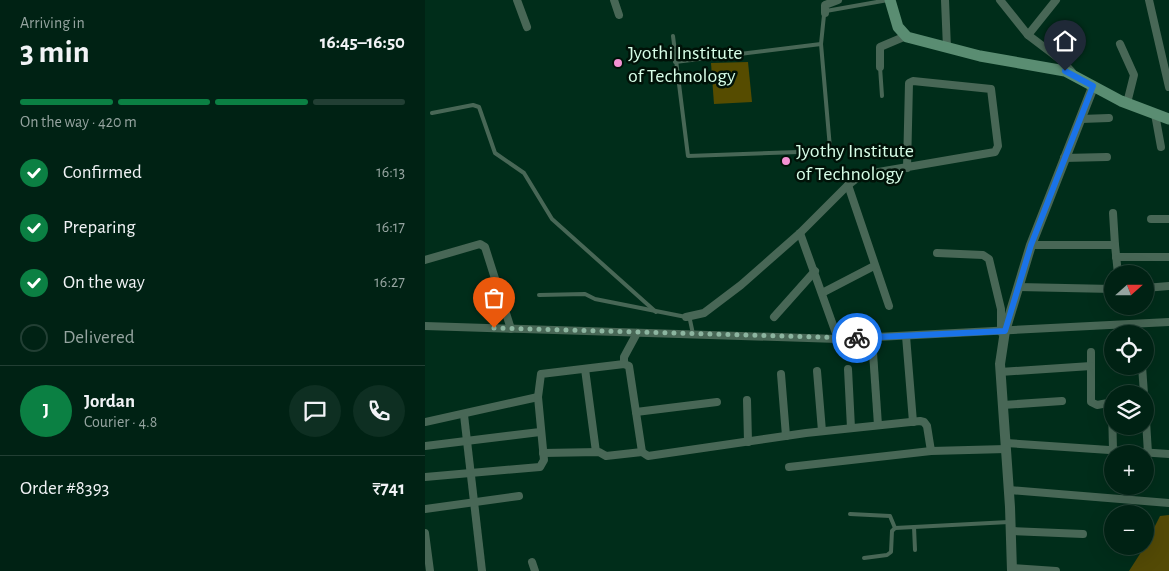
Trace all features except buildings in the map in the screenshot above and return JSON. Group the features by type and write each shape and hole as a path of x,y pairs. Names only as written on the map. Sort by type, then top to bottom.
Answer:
{"main road":[{"path":"890,0 898,27 906,36 947,48 1065,71 1127,103 1169,119"}],"street":[{"path":"517,0 527,27"},
{"path":"614,0 619,15"},
{"path":"825,13 825,5 837,0"},
{"path":"945,0 947,48"},
{"path":"1000,0 1028,35 1061,60 1075,76"},
{"path":"1028,35 1056,0"},
{"path":"1149,0 1169,88"},
{"path":"880,67 880,47 906,36"},
{"path":"1120,44 1134,75 1127,103"},
{"path":"686,317 704,313 741,285 800,233 848,185 865,174 907,168 997,151 991,89 913,81 909,83 907,168"},
{"path":"1003,332 1031,245 1093,86"},
{"path":"1155,114 1161,147"},
{"path":"1081,120 1109,118"},
{"path":"1064,158 1107,157"},
{"path":"848,185 889,306"},
{"path":"1113,213 1117,265"},
{"path":"1151,219 1169,219"},
{"path":"800,233 838,339"},
{"path":"425,260 470,245 480,244 485,247 511,329"},
{"path":"1031,245 1115,245"},
{"path":"937,253 983,256 989,259 1001,308 1003,332 1000,372 1009,490 1012,569 1056,571"},
{"path":"1116,257 1169,258"},
{"path":"823,293 874,266"},
{"path":"774,317 815,271"},
{"path":"1154,287 1169,286"},
{"path":"1018,287 1104,289"},
{"path":"425,326 838,339 1169,322"},
{"path":"624,364 624,357 637,333"},
{"path":"906,336 913,422"},
{"path":"872,338 878,426"},
{"path":"1091,352 1091,402 1097,405 1108,403 1111,406 1113,445"},
{"path":"425,477 540,467 544,460 538,397 541,374 624,364 629,366 642,452"},
{"path":"1000,372 1091,366"},
{"path":"585,369 596,452"},
{"path":"848,369 851,428"},
{"path":"817,371 822,431"},
{"path":"781,374 786,436"},
{"path":"425,422 538,397"},
{"path":"747,400 748,442"},
{"path":"1003,405 1062,401"},
{"path":"636,412 717,402"},
{"path":"465,414 482,571"},
{"path":"543,453 596,452 606,456 642,452 648,456 822,431 913,422 923,422 927,426 931,451"},
{"path":"425,446 540,432"},
{"path":"789,467 931,451 1006,446 1104,450"},
{"path":"1154,453 1169,454"},
{"path":"1009,490 1169,503"},
{"path":"425,509 519,496"},
{"path":"1011,526 1056,535 1083,534"},
{"path":"425,533 429,571"},
{"path":"532,562 535,571"}],"lane":[{"path":"673,36 688,156 828,151 830,148 821,44 825,13 890,0"},
{"path":"675,62 821,44"},
{"path":"880,67 882,96"},
{"path":"432,113 473,105 479,107 495,154 524,173 551,219 657,312"},
{"path":"539,295 585,294 595,299 686,317 690,320 693,335"},
{"path":"851,514 890,516 895,528"},
{"path":"895,528 1011,526"},
{"path":"914,527 915,550"},
{"path":"864,558 889,554 892,549 892,530 895,528"}],"shaded area":[{"path":"748,62 752,102 714,104 711,63"},
{"path":"1169,515 1169,571 1129,571 1139,555 1154,555 1154,528 1160,516"}],"way so far":[{"path":"494,328 838,339 857,338"}],"place":[{"name":"Jyothi Institute of Technology","path":"618,63"},
{"name":"Jyothy Institute of Technology","path":"786,161"}],"route":[{"path":"857,338 1005,331 1031,245 1051,189 1082,117 1093,86 1065,71"}]}
